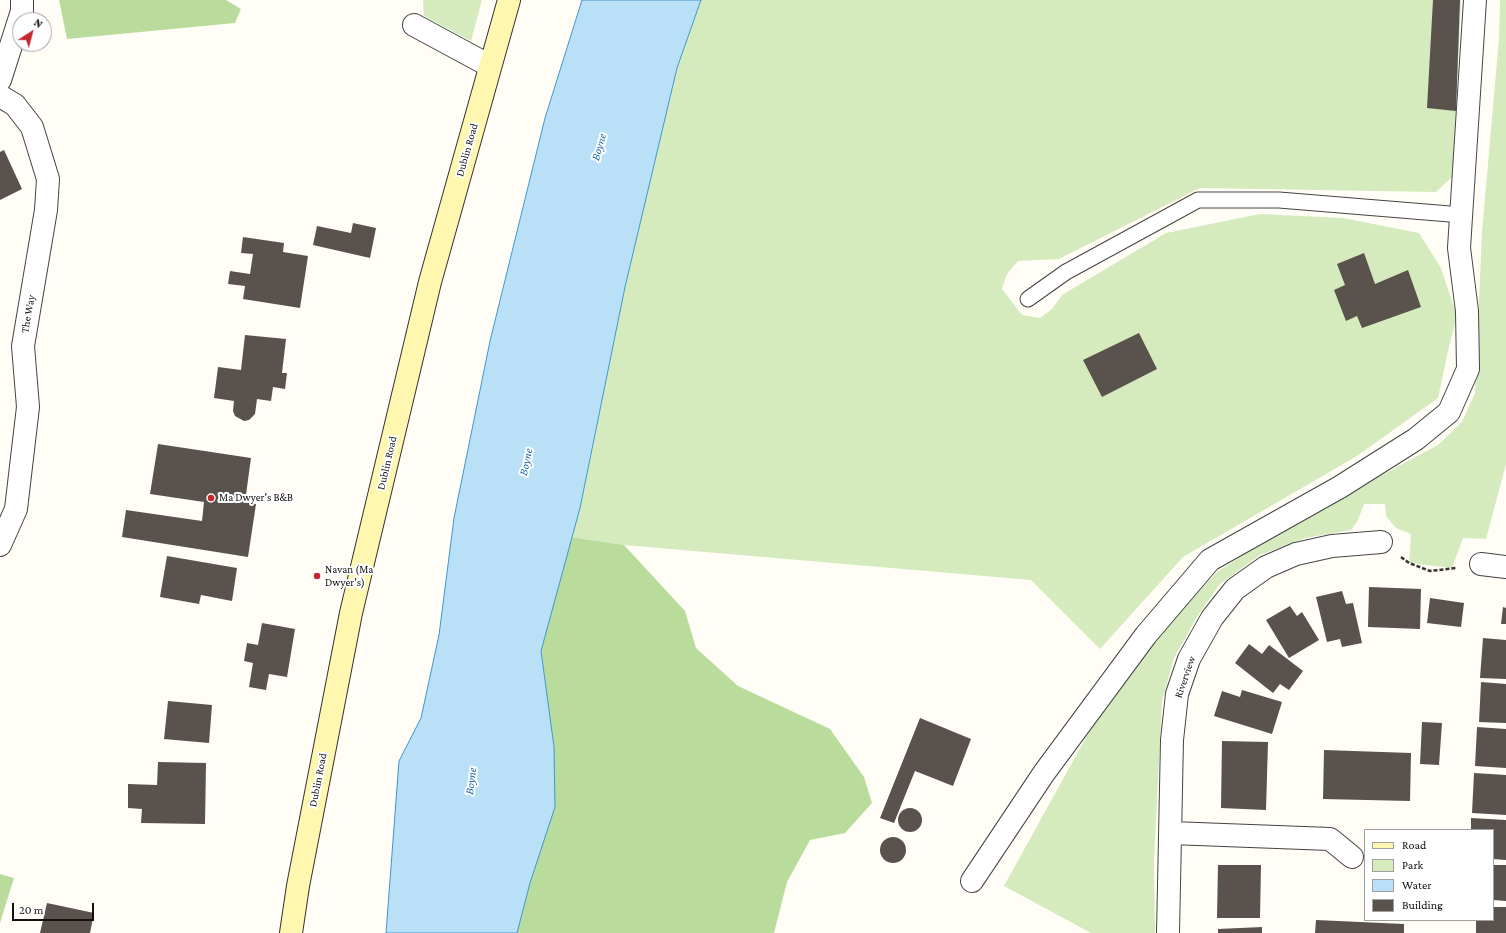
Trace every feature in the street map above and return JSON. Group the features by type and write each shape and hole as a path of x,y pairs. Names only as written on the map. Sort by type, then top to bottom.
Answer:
{"main road":[{"name":"Dublin Road","path":"291,933 298,886 351,613 428,289 509,0"}],"street":[{"path":"0,80 22,11 22,0"},
{"path":"972,881 1044,773 1146,635 1210,560 1340,487 1416,439 1449,412 1468,369 1466,311 1459,248 1475,0"},
{"path":"414,25 490,66"},
{"name":"The Way","path":"0,96 15,105 32,126 48,179 46,210 23,346 28,407 16,509 0,545"},
{"name":"Riverview","path":"1168,933 1172,740 1177,694 1189,659 1212,618 1235,589 1266,567 1296,554 1332,546 1381,542"},
{"path":"1481,564 1506,567"},
{"path":"1171,834 1330,839 1352,856"}],"lane":[{"path":"1028,299 1066,272 1198,200 1279,200 1462,215"}],"path":[{"path":"1381,542 1409,563 1430,571 1481,564"}],"green space":[{"path":"59,0 226,0 241,9 235,23 67,39"},
{"path":"423,0 482,0 471,41 424,16"},
{"path":"701,0 1461,0 1453,176 1436,192 1200,188 1059,259 1018,261 1007,274 1002,289 1022,315 1040,318 1052,309 1062,295 1166,233 1260,214 1343,218 1419,233 1441,268 1457,316 1438,398 1357,456 1183,557 1100,649 1031,580 624,545 571,537 580,508 625,287 677,68"},
{"path":"1500,0 1506,0 1506,464 1486,539 1463,538 1452,568 1409,563 1411,534 1396,528 1386,516 1385,504 1364,504 1357,522 1351,530 1305,538 1260,555 1220,584 1198,615 1174,658 1162,701 1154,861 1155,933 1091,933 1004,886 1089,732 1120,687 1177,615 1216,573 1285,527 1438,445 1462,422 1475,393 1482,232 1499,38"},
{"path":"571,537 624,545 685,611 696,648 738,686 830,729 864,777 872,803 845,833 810,840 787,882 774,933 517,933 530,883 554,747 541,651"},
{"path":"0,874 14,878 0,923"}],"water":[{"name":"Boyne","path":"582,0 701,0 677,68 625,287 580,508 541,651 554,747 555,807 530,883 517,933 386,933 399,761 421,718 439,635 454,518 490,341 545,118"}],"building":[{"path":"1433,0 1460,0 1456,111 1427,108"},
{"path":"4,150 22,189 0,200 0,152"},
{"path":"353,223 376,228 370,258 313,245 317,226 351,233"},
{"path":"243,237 284,243 283,252 308,256 300,308 243,299 245,286 228,284 230,271 250,274 253,254 241,253"},
{"path":"1364,253 1375,284 1408,270 1421,307 1362,328 1357,316 1346,321 1334,290 1345,285 1337,264"},
{"path":"1139,333 1157,369 1102,397 1083,360"},
{"path":"245,335 286,339 282,373 287,373 285,389 273,387 271,401 257,399 255,414 249,420 244,421 235,416 233,411 234,401 214,398 218,367 241,370"},
{"name":"Ma Dwyer's B&B","path":"158,444 251,458 245,502 256,504 248,557 122,537 126,510 202,521 204,502 150,494"},
{"path":"167,556 237,568 232,601 201,595 199,604 160,597"},
{"path":"1369,587 1421,589 1420,629 1368,627"},
{"path":"1342,591 1346,604 1353,603 1362,643 1342,647 1340,639 1327,642 1316,597"},
{"path":"1430,598 1464,603 1461,627 1427,623"},
{"path":"1290,606 1297,616 1302,612 1319,640 1289,658 1266,620"},
{"path":"1503,607 1506,608 1506,624 1501,624"},
{"path":"262,623 295,629 287,677 269,674 266,690 249,687 253,663 244,661 247,643 258,645"},
{"path":"1483,638 1506,640 1506,679 1480,678"},
{"path":"1249,644 1262,654 1269,645 1303,671 1289,690 1280,684 1273,693 1235,663"},
{"path":"1481,682 1506,684 1506,723 1479,722"},
{"path":"1242,690 1282,702 1272,734 1214,716 1222,691 1240,697"},
{"path":"168,701 212,705 209,743 164,739"},
{"path":"920,718 971,739 953,786 915,771 894,823 880,818"},
{"path":"1422,722 1442,723 1439,765 1420,764"},
{"path":"1477,727 1506,729 1506,768 1475,766"},
{"path":"1222,741 1268,742 1266,810 1221,808"},
{"path":"1324,750 1411,753 1410,801 1323,799"},
{"path":"158,762 206,763 205,824 141,823 142,809 128,808 128,784 157,785"},
{"path":"1474,773 1506,775 1506,815 1472,813"},
{"path":"910,808 919,811 922,820 919,829 910,832 901,829 898,820 901,811"},
{"path":"1471,818 1506,820 1506,860 1494,859 1494,829 1471,829"},
{"path":"893,837 902,841 906,850 902,859 893,863 884,859 880,850 884,841"},
{"path":"1218,865 1261,865 1260,918 1217,918"},
{"path":"1494,865 1506,865 1506,901 1494,900"},
{"path":"47,903 94,913 90,933 40,933"},
{"path":"1494,907 1506,907 1506,933 1476,933 1476,921 1494,921"},
{"path":"1316,920 1404,924 1404,933 1315,933"},
{"path":"1262,927 1262,933 1218,933 1218,929"}],"place":[{"name":"Ma Dwyer's B&B","path":"211,498"},
{"name":"Navan (Ma Dwyer's)","path":"317,576"}]}
